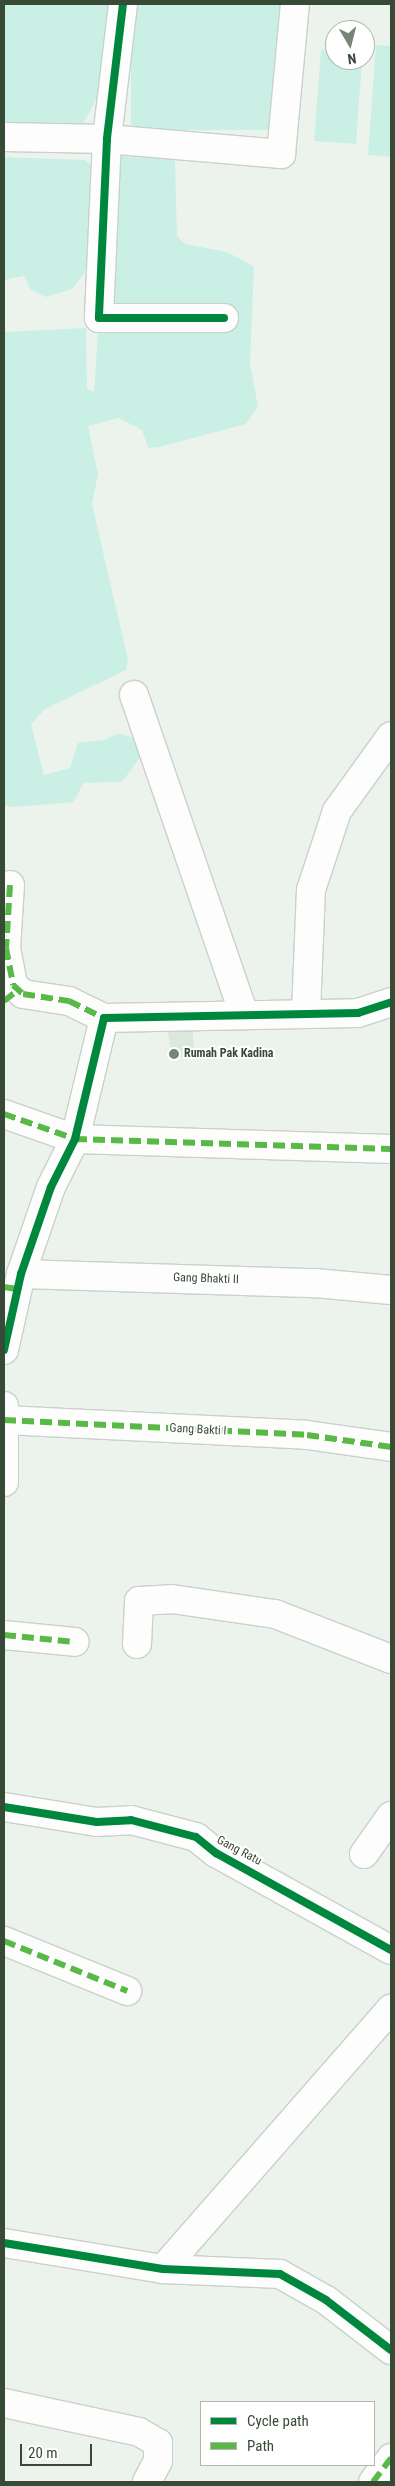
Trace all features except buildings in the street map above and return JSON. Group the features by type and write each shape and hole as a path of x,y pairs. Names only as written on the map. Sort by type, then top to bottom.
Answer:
{"street":[{"path":"122,4 107,139 98,318 224,318"},
{"path":"4,137 107,139 281,154 294,4"},
{"path":"134,695 244,1015"},
{"path":"306,1013 311,890 337,812 391,736"},
{"path":"10,885 6,948 10,996 69,1001 104,1018 358,1013 391,1002"},
{"path":"4,1350 14,1283 50,1187 75,1139 104,1018"},
{"path":"4,1114 75,1139 391,1149"},
{"name":"Gang Bhakti II","path":"14,1283 315,1282 391,1290"},
{"path":"4,1406 4,1482"},
{"name":"Gang Bakti I","path":"4,1420 307,1436 391,1447"},
{"path":"137,1644 139,1601 172,1599 275,1614 391,1659"},
{"path":"4,1635 75,1642"},
{"name":"Gang Ratu","path":"4,1807 97,1822 131,1820 196,1837 216,1854 391,1950"},
{"path":"364,1854 391,1816"},
{"path":"4,1941 128,1991"},
{"path":"162,2269 391,2009"},
{"path":"4,2243 162,2269 280,2274 326,2300 391,2350"},
{"path":"4,2403 139,2432 158,2443 158,2461 147,2482"},
{"path":"373,2482 391,2458"}],"shaded area":[{"path":"4,4 112,4 100,92 83,124 4,124"},
{"path":"131,4 280,4 280,130 131,130"},
{"path":"376,45 391,46 391,157 368,155"},
{"path":"321,50 325,50 325,70 361,70 356,144 314,141"},
{"path":"121,156 175,160 177,236 185,244 227,252 254,266 250,364 258,406 246,424 159,447 148,448 142,430 119,418 88,426 98,474 92,504 128,660 126,670 45,709 31,724 44,775 70,768 78,743 104,740 119,733 134,738 141,756 122,782 84,783 73,802 13,807 4,805 4,332 86,328 87,389 94,392 98,330 108,311 113,163"},
{"path":"4,157 85,160 92,166 92,251 85,272 72,289 46,297 31,290 24,276 4,280"},
{"name":"Rumah Pak Kadina","path":"166,1021 192,1024 195,1059 172,1057"}],"marked path":[{"path":"10,885 6,948 13,985 23,994 69,1001 104,1018"},
{"path":"4,1001 17,991"},
{"path":"4,1114 75,1139 391,1149"},
{"path":"4,1287 17,1289"},
{"path":"4,1420 307,1435 391,1447"},
{"path":"4,1635 75,1642"},
{"path":"4,1941 127,1991"},
{"path":"373,2482 391,2458"}],"cycle path":[{"path":"123,4 107,139 99,318 224,318"},
{"path":"4,1350 21,1274 51,1187 75,1139 104,1018 358,1013 391,1002"},
{"path":"4,1807 97,1822 131,1820 196,1837 216,1853 391,1950"},
{"path":"4,2243 163,2269 280,2274 326,2300 391,2350"}],"place":[{"name":"Rumah Pak Kadina","path":"174,1054"}]}
